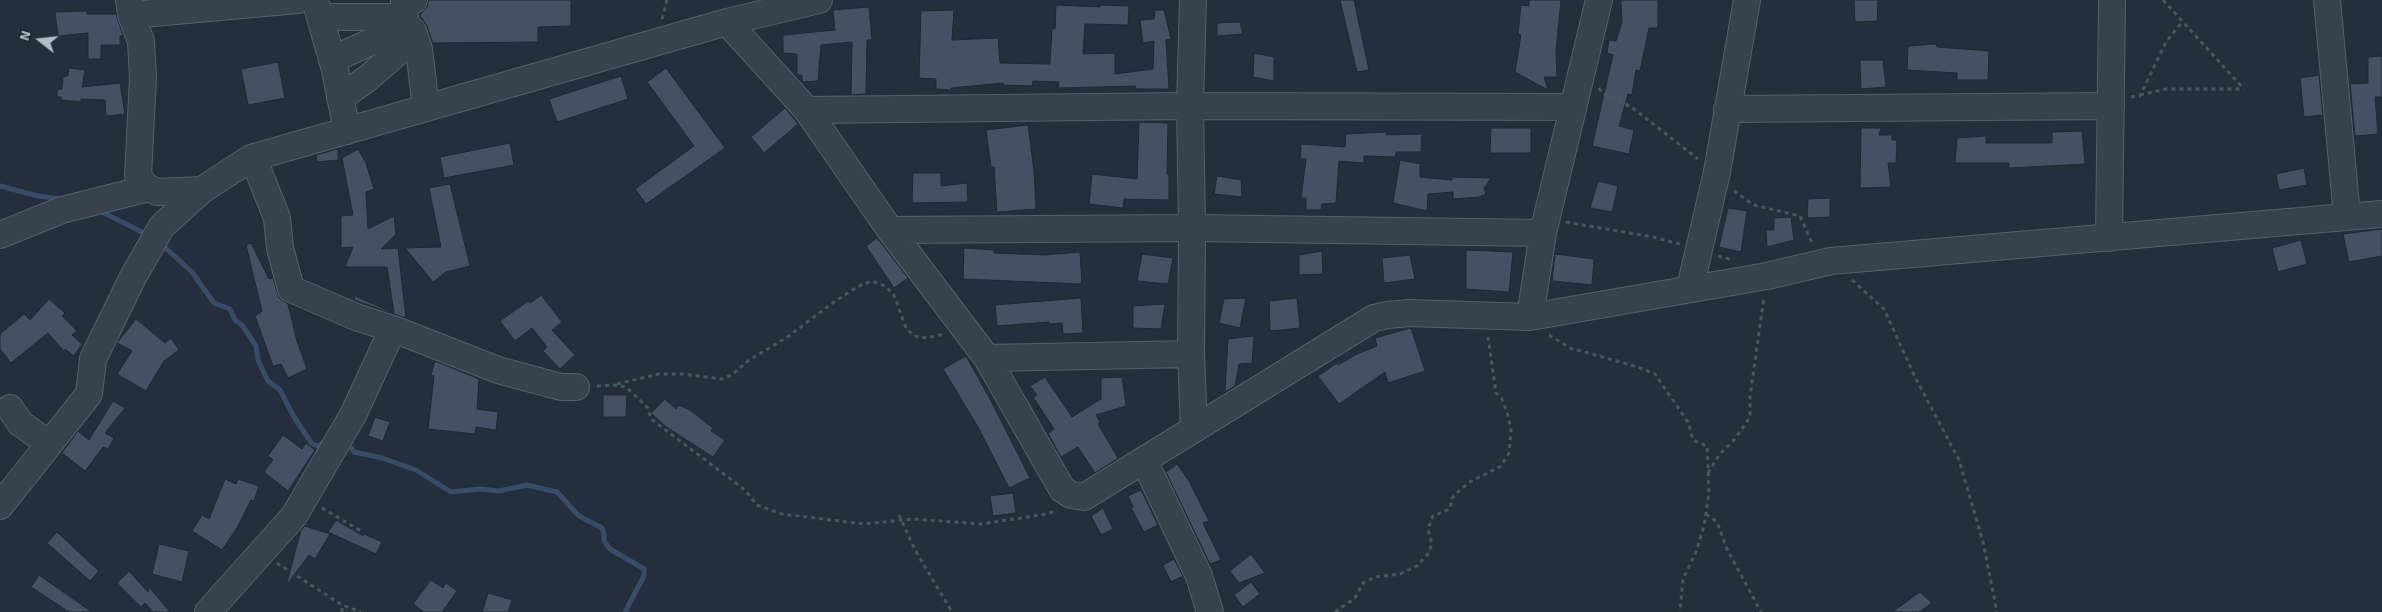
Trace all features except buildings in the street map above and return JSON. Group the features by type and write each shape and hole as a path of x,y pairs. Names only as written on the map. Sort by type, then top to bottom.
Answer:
{"street":[{"path":"202,190 157,192 149,188 138,176 143,78 141,41 130,7 298,0"},
{"path":"315,0 328,22 332,60 347,131"},
{"path":"328,22 353,0"},
{"path":"0,506 90,394 93,359 149,247 170,218 202,190 248,160 270,151 347,131 727,22 819,0"},
{"path":"1193,0 1190,106 1192,228 1191,354 1194,429"},
{"path":"1530,317 1544,226 1599,0"},
{"path":"1690,288 1717,172 1747,0"},
{"path":"2110,238 2112,0"},
{"path":"2327,0 2346,216"},
{"path":"328,22 405,15"},
{"path":"332,60 405,15"},
{"path":"340,98 368,78 405,15"},
{"path":"405,15 419,49 426,108"},
{"path":"727,22 807,110 890,230 987,358 1062,489 1076,496 1084,497 1374,318 1409,313 1482,317 1530,317 1767,276 1831,261 2382,214"},
{"path":"1727,109 2111,104"},
{"path":"807,110 1190,106 1572,107"},
{"path":"248,160 258,170 277,218 280,248 291,289 356,317 396,330 521,378 561,387 576,387"},
{"path":"0,234 62,210 149,188"},
{"path":"120,196 154,206 170,218"},
{"path":"890,230 1544,226"},
{"path":"208,612 263,553 294,516 353,416 390,335 396,330"},
{"path":"987,358 1191,354"},
{"path":"10,408 20,423 49,444"},
{"path":"1144,460 1199,576 1210,612"}],"path":[{"path":"2111,104 2166,89 2244,89 2163,0"},
{"path":"2140,96 2166,42 2182,22"},
{"path":"1544,226 1653,237 1737,260"},
{"path":"1831,261 1884,309 1915,377 1959,460 1983,542 1997,612"},
{"path":"1708,473 1719,455 1735,439 1750,417 1750,397 1767,276"},
{"path":"576,387 614,384 659,374 682,374 721,379 732,376 749,360 786,338 834,302 857,287 872,281 885,286 894,295 906,328 914,336 935,337 963,326"},
{"path":"1335,612 1356,598 1363,583 1375,578 1400,574 1417,566 1428,554 1432,544 1428,529 1433,516 1450,509 1452,498 1458,492 1468,483 1501,466 1509,453 1511,436 1508,415 1502,400 1496,393 1491,347 1482,317"},
{"path":"1530,317 1549,335 1570,348 1638,367 1655,374 1688,422 1693,440 1707,446 1709,492 1706,514 1696,552 1684,579 1680,612"},
{"path":"614,384 626,387 640,397 648,408 650,419 745,490 757,505 782,514 809,519 841,519 864,524 914,519 981,524 1047,514 1067,504 1076,496"},
{"path":"302,503 324,509 361,531"},
{"path":"1706,514 1718,522 1727,550 1761,612"},
{"path":"899,515 915,550 952,612"},
{"path":"263,553 299,579 342,605 361,612"},
{"path":"342,605 342,612"}],"waterway":[{"path":"0,186 38,196 61,199"},
{"path":"98,210 148,235"},
{"path":"161,244 192,272 214,303 230,309 235,320 242,325 256,346 258,360 268,381 280,390 294,417 312,444 318,446 326,440"},
{"path":"347,441 354,452 382,458 416,470 451,492 480,489 499,491 527,485 557,492 579,516 602,528 604,541 610,549 644,569 644,576 625,612"}]}
